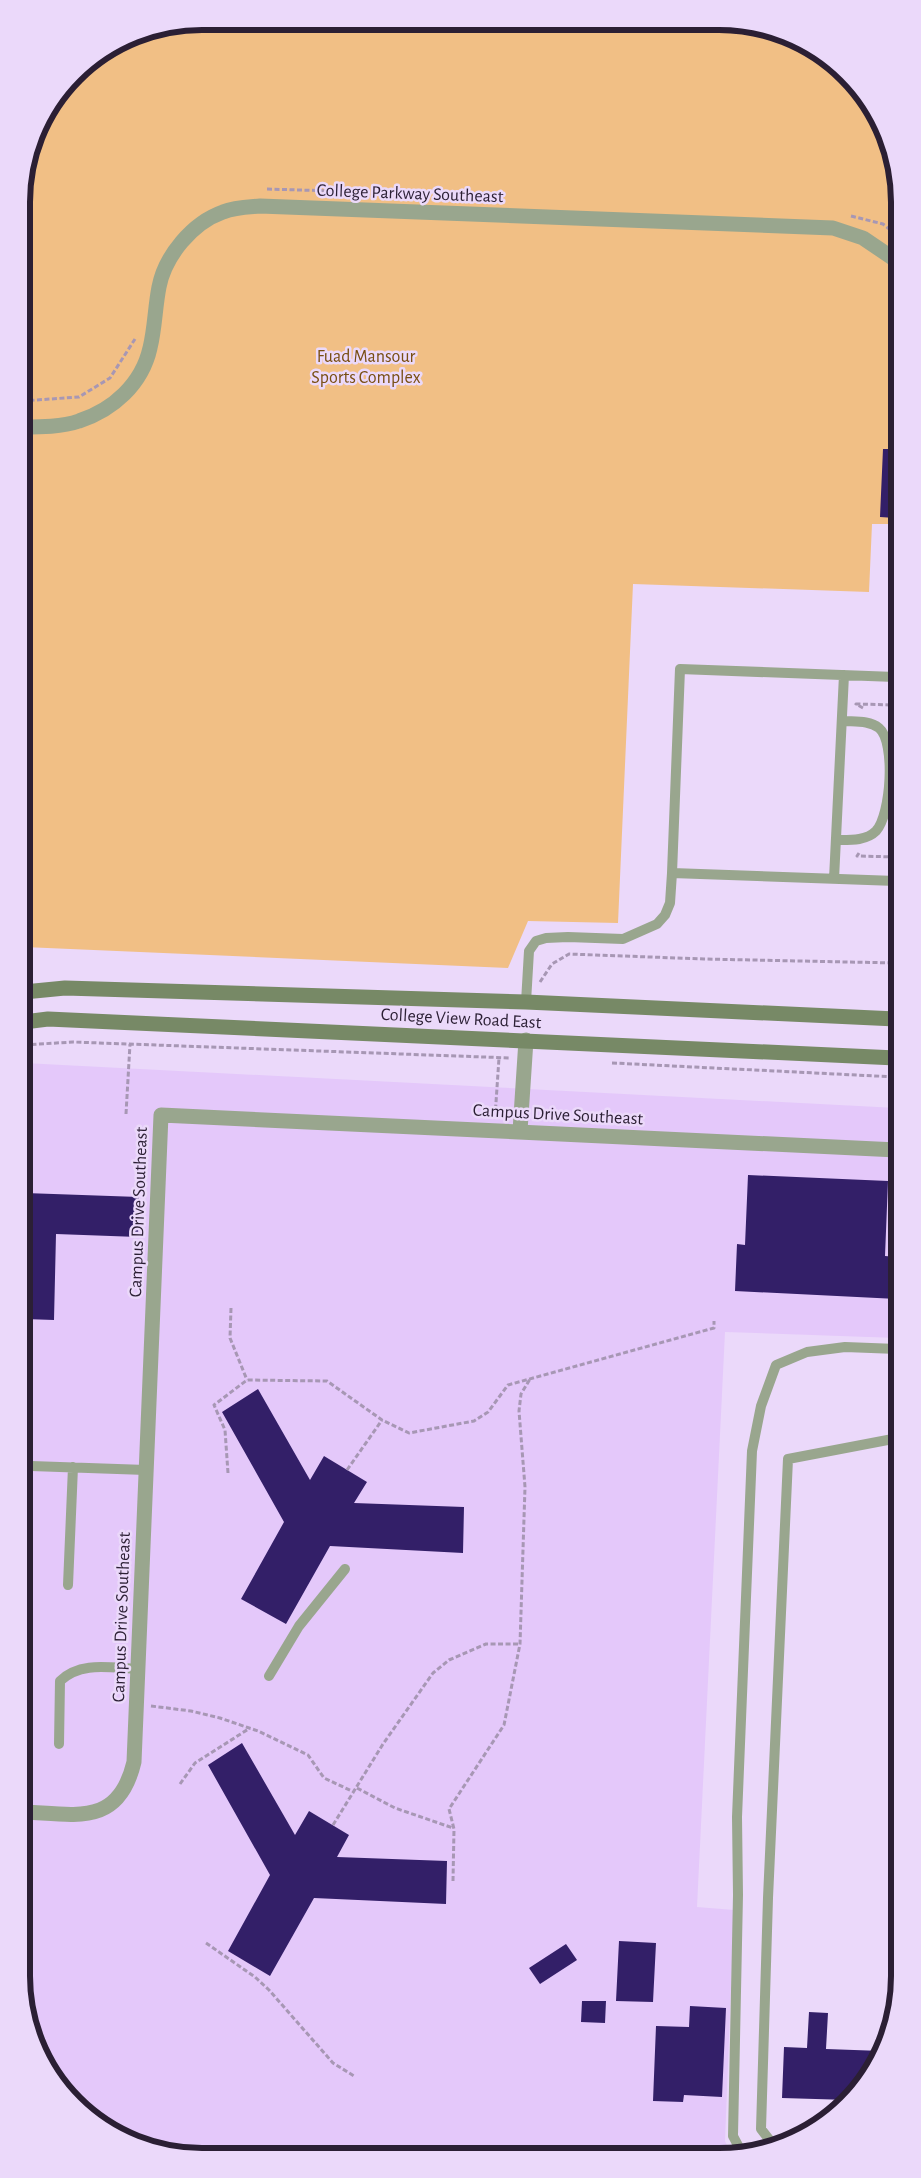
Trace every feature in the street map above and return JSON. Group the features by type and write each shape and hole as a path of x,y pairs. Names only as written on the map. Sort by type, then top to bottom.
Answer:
{"main road":[{"name":"College View Road East","path":"30,991 65,988 526,1002 891,1019"},
{"name":"College View Road East","path":"30,1021 48,1019 891,1058"}],"street":[{"name":"College Parkway Southeast","path":"30,427 78,422 106,410 126,394 141,372 150,348 159,286 168,262 184,239 204,221 222,212 239,208 260,206 833,228 863,238 891,258"},
{"name":"College Parkway Southeast","path":"30,424 45,426"},
{"path":"520,1131 526,1040"},
{"name":"Campus Drive Southeast","path":"30,1812 76,1814 95,1811 113,1803 124,1792 134,1762 160,1115 891,1150"}],"lane":[{"path":"526,1002 530,951 536,941 546,938 568,937 623,939 657,924 665,915 670,904 672,873 680,669 891,677"},
{"path":"834,879 844,675"},
{"path":"836,840 863,839 876,831 884,818 887,803 889,753 887,740 880,729 870,723 842,721"},
{"path":"672,873 891,881"},
{"path":"739,2147 734,2136 738,1895 737,1817 752,1451 761,1406 776,1365 807,1352 845,1347 891,1349"},
{"path":"770,2140 761,2129 768,1898 788,1460 891,1439"},
{"path":"32,1466 146,1470"},
{"path":"68,1585 73,1467"},
{"path":"269,1676 299,1626 345,1568"},
{"path":"59,1744 60,1681 70,1672 85,1667 138,1669"}],"path":[{"path":"264,190 274,188 341,191"},
{"path":"846,214 883,224 891,231"},
{"path":"30,400 79,397 110,378 137,336"},
{"path":"527,982 542,982 552,964 569,954 704,960 891,963"},
{"path":"30,1045 73,1042 524,1058"},
{"path":"126,1114 130,1044"},
{"path":"494,1130 499,1058"},
{"path":"603,1062 891,1077"},
{"path":"231,1308 230,1338 247,1380"},
{"path":"228,1472 224,1430 214,1405 247,1380 327,1381 382,1420 409,1433 474,1421 488,1412 508,1386 530,1378 714,1328 714,1321"},
{"path":"453,1882 454,1829 449,1809 504,1725 520,1644 525,1488 519,1411 521,1394 530,1378"},
{"path":"347,1470 382,1420"},
{"path":"333,1825 382,1744 433,1673 449,1660 486,1644 520,1644"},
{"path":"136,1706 165,1707 191,1711 250,1728 308,1755 324,1778 354,1792"},
{"path":"180,1784 195,1763 250,1728"},
{"path":"357,1788 395,1808 454,1829"},
{"path":"206,1943 255,1977 269,1990 333,2064 354,2076"}],"shaded area":[{"path":"30,1063 891,1108 891,1338 725,1332 697,1907 734,1910 725,2141 728,2148 191,2148 147,2139 107,2119 73,2089 59,2071 39,2031 31,1998 30,1976"}],"green space":[{"name":"Fuad Mansour Sports Complex","path":"191,30 730,30 774,39 814,59 848,89 862,107 878,136 890,180 891,202 891,524 872,524 869,592 633,584 618,923 528,921 508,968 30,947 31,180 43,136 59,107 80,80 107,59 136,43 169,33"}],"building":[{"path":"883,449 891,449 891,518 880,517"},
{"path":"748,1175 888,1181 885,1256 891,1256 891,1299 735,1291 737,1244 745,1245"},
{"path":"30,1193 139,1197 138,1237 56,1234 54,1320 30,1319"},
{"path":"258,1389 310,1480 324,1456 367,1482 354,1503 464,1507 463,1553 330,1546 286,1624 241,1599 284,1522 222,1412"},
{"path":"242,1743 295,1835 309,1811 349,1835 337,1857 447,1861 446,1904 314,1898 270,1976 228,1951 270,1875 208,1765"},
{"path":"619,1941 656,1943 653,2002 616,2001"},
{"path":"566,1944 577,1960 540,1984 529,1968"},
{"path":"582,2001 606,2001 605,2023 581,2022"},
{"path":"690,2006 726,2008 722,2097 684,2095 683,2102 653,2101 656,2026 689,2027"},
{"path":"809,2012 828,2013 826,2049 874,2051 862,2071 837,2100 782,2098 784,2047 807,2048"}]}
